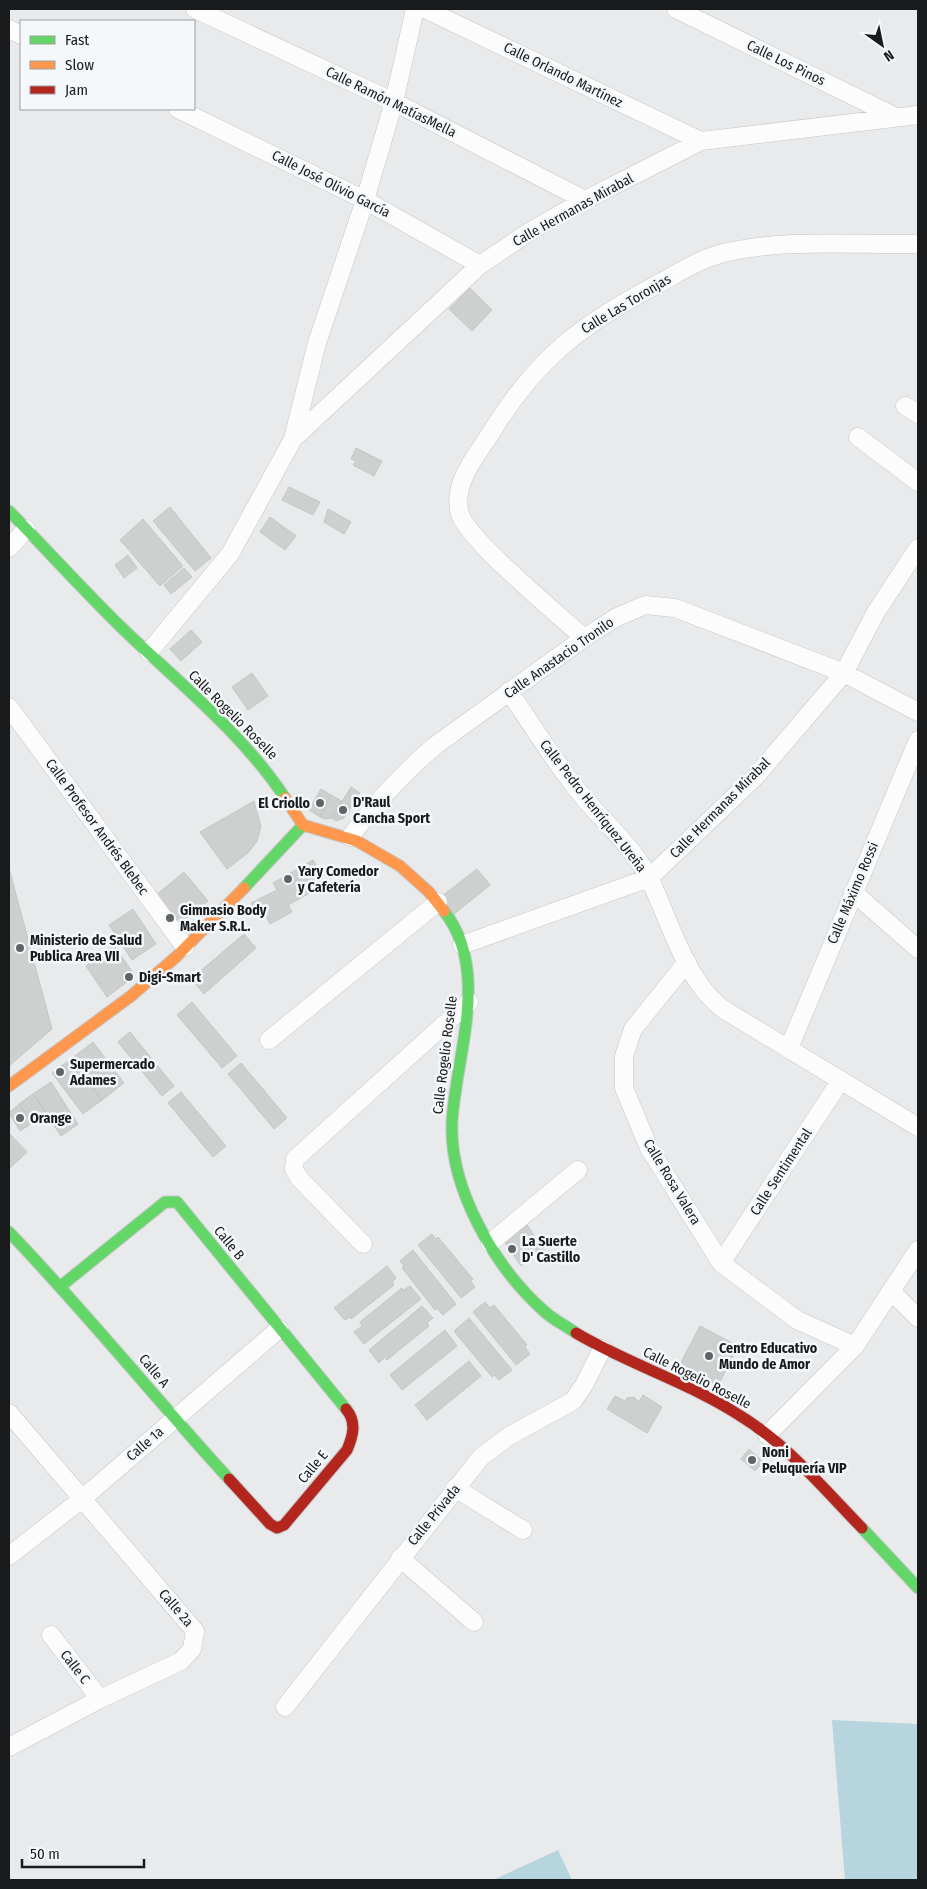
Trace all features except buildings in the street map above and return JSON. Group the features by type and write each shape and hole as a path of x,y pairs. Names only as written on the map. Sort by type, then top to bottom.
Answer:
{"street":[{"name":"Calle Ramón MatíasMella","path":"195,9 394,102 585,200"},
{"path":"149,652 230,554 293,439 317,343 365,200 394,102 414,9"},
{"name":"Calle Orlando Martínez","path":"425,9 701,141"},
{"name":"Calle Los Pinos","path":"676,9 896,117"},
{"name":"Calle José Olivio García","path":"180,110 365,200 480,265"},
{"name":"Calle Hermanas Mirabal","path":"293,439 480,265 529,232 585,200 701,141 918,115"},
{"name":"Calle Las Toronjas","path":"584,638 494,556 460,516 458,499 461,481 502,416 535,373 559,348 606,312 687,268 720,254 766,246 918,244"},
{"path":"858,438 918,482"},
{"name":"Calle Rogelio Roselle","path":"9,511 123,629 149,652 266,769 304,825 350,837 387,855 409,872 438,902 456,929 462,945 468,975 469,1002 452,1123 454,1160 468,1202 490,1243 523,1289 546,1313 602,1349 727,1408 748,1420 804,1468 918,1588"},
{"path":"9,548 26,529"},
{"name":"Calle Hermanas Mirabal","path":"462,945 649,878 755,777 844,672 876,612 918,548"},
{"name":"Calle Anastacio Tronilo","path":"350,837 385,794 414,763 584,638 631,610 645,605 675,608 844,672 918,712"},
{"name":"Calle Pedro Henríquez Ureña","path":"510,691 554,758 583,797 622,840 649,878 686,962 718,1005 918,1127"},
{"name":"Calle Profesor Andrés Blebec","path":"9,707 185,947"},
{"name":"Calle Máximo Rossi","path":"789,1048 918,740"},
{"path":"9,1086 131,996 185,947 246,887 304,825"},
{"path":"853,892 918,949"},
{"path":"269,1040 438,902"},
{"name":"Calle Rosa Valera","path":"686,962 633,1029 624,1056 624,1088 649,1148 721,1263 797,1320 855,1346"},
{"path":"363,1244 299,1178 294,1169 295,1159 469,1002"},
{"name":"Calle Sentimental","path":"721,1263 841,1080"},
{"path":"490,1243 578,1170"},
{"name":"Calle B","path":"62,1286 165,1202 171,1200 177,1202 352,1416"},
{"name":"Calle A","path":"9,1232 62,1286 174,1419 270,1524 277,1528"},
{"path":"767,1435 855,1346 918,1250"},
{"path":"891,1291 918,1318"},
{"name":"Calle 1a","path":"9,1556 82,1499 279,1329"},
{"name":"Calle Privada","path":"285,1707 481,1457 502,1442 573,1401 584,1385 602,1349"},
{"name":"Calle 2a","path":"9,1413 195,1631 192,1649 180,1661 100,1699 9,1747"},
{"name":"Calle E","path":"277,1528 284,1525 347,1450 354,1435 352,1416"},
{"path":"455,1488 522,1530"},
{"path":"400,1558 474,1622"},
{"name":"Calle C","path":"50,1635 100,1699"}],"shaded area":[{"path":"832,1720 918,1724 918,1879 845,1880"},
{"path":"558,1850 572,1880 493,1880"}],"traffic: fast":[{"path":"9,511 108,615 209,709 250,752 285,798"},
{"path":"244,888 303,825"},
{"path":"444,911 458,935 466,960 468,986 464,1041 452,1122 453,1148 458,1174 479,1226 509,1274 545,1312 576,1333"},
{"path":"61,1286 165,1202 177,1202 346,1409"},
{"path":"9,1232 65,1292 229,1479"},
{"path":"862,1528 918,1588"}],"traffic: slow":[{"path":"285,798 303,825 357,841 400,866 429,892 444,911"},
{"path":"9,1086 131,996 177,956 244,888"}],"traffic: jam":[{"path":"576,1333 719,1403 739,1415 789,1453 862,1528"},
{"path":"229,1479 270,1524 277,1528 284,1525 347,1450 351,1440 353,1424 346,1409"}],"place":[{"name":"El Criollo","path":"320,803"},
{"name":"D'Raul Cancha Sport","path":"343,810"},
{"name":"Yary Comedor y Cafetería","path":"288,879"},
{"name":"Gimnasio Body Maker S.R.L.","path":"170,918"},
{"name":"Ministerio de Salud Publica Area VII","path":"20,948"},
{"name":"Digi-Smart","path":"129,977"},
{"name":"Supermercado Adames","path":"60,1072"},
{"name":"Orange","path":"20,1118"},
{"name":"La Suerte D' Castillo","path":"512,1249"},
{"name":"Centro Educativo Mundo de Amor","path":"709,1356"},
{"name":"Noni Peluquería VIP","path":"752,1460"}]}
